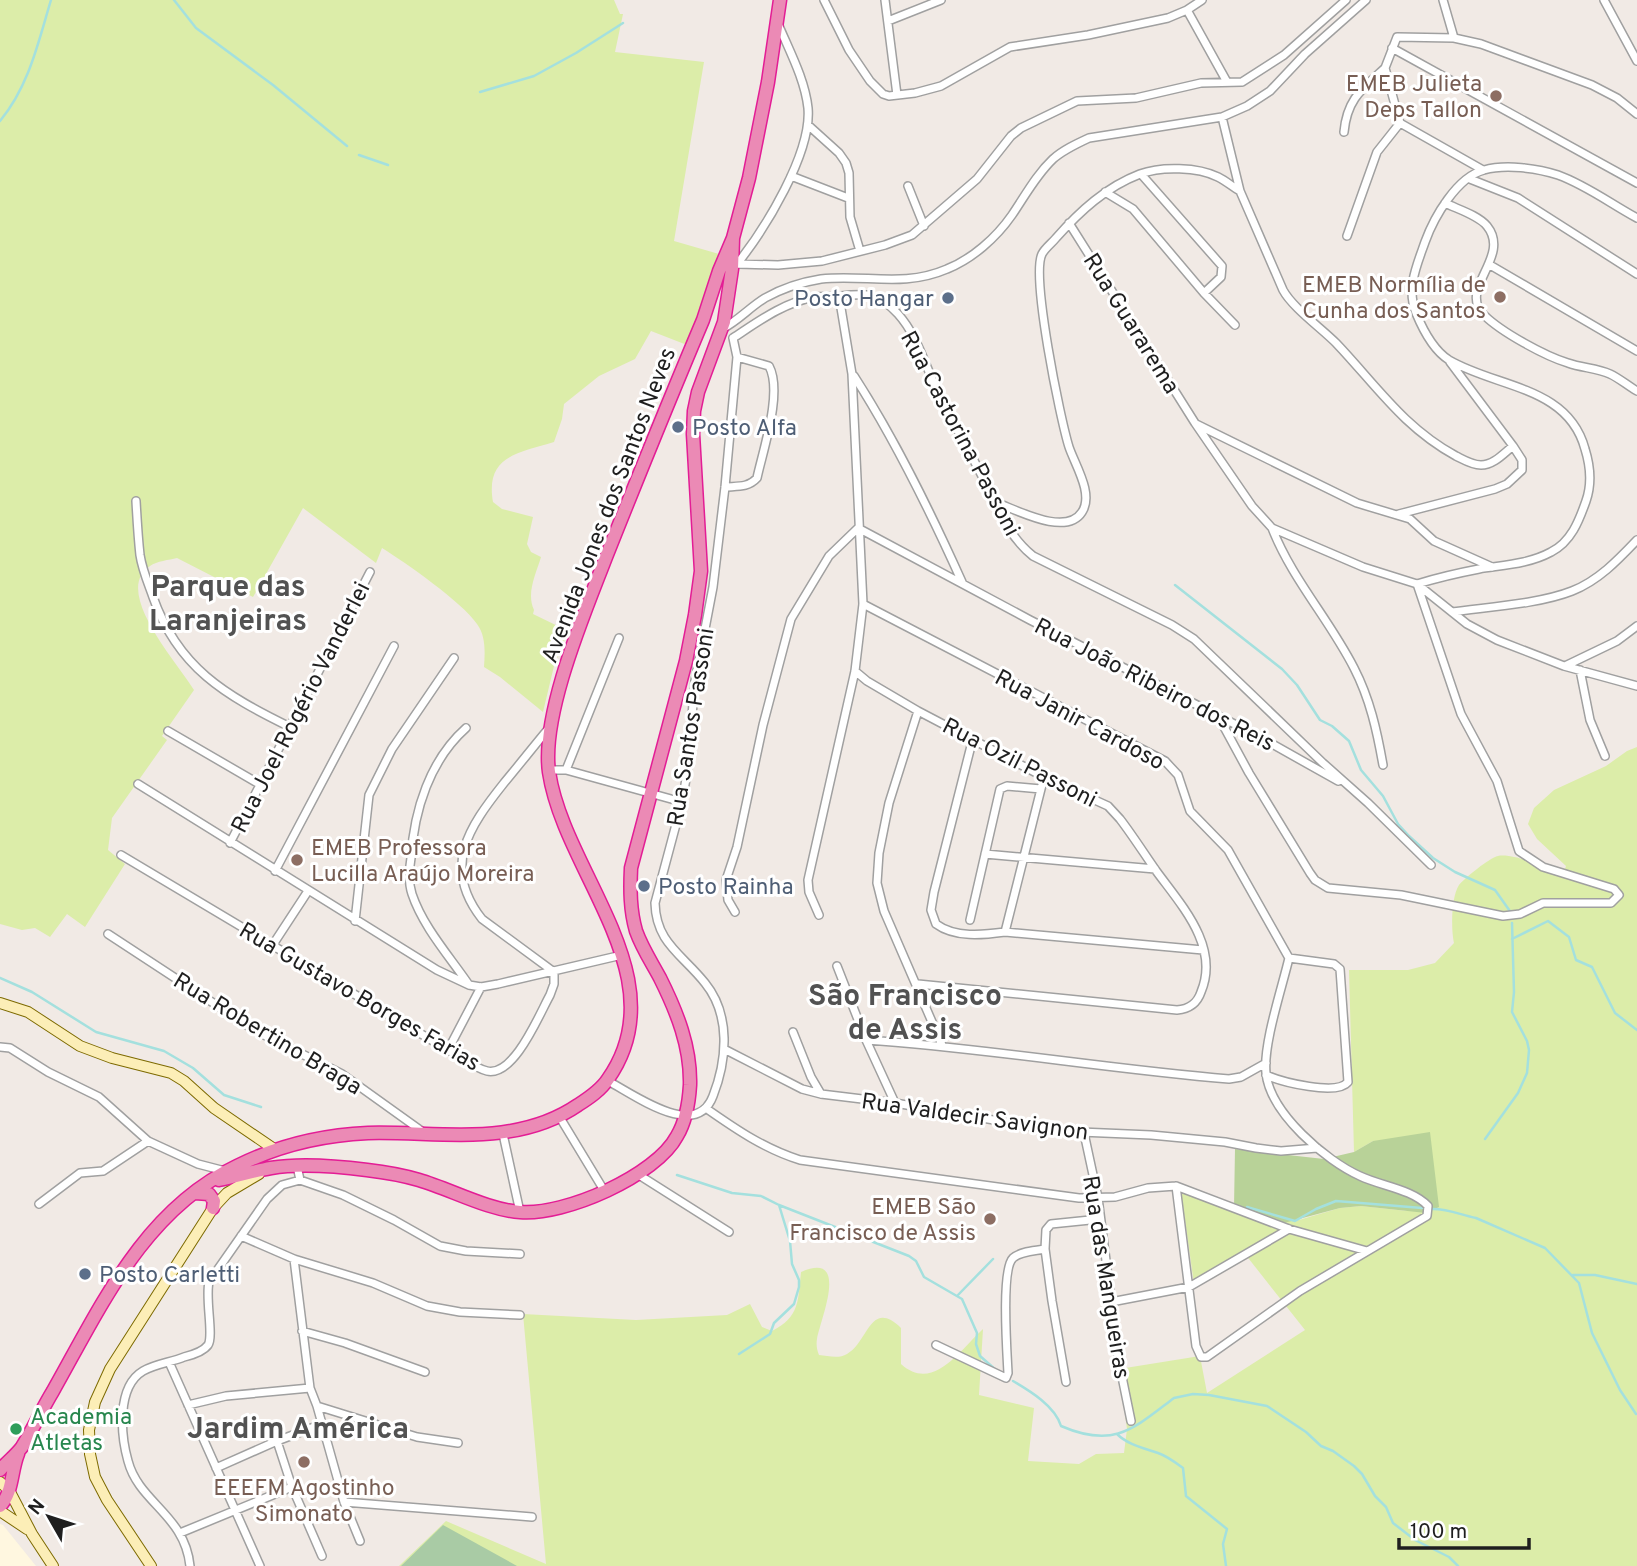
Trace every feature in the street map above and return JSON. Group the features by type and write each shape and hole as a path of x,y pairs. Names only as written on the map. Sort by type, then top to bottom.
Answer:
{"highway":[{"path":"209,1183 272,1168 297,1166 394,1174 520,1213 580,1202 605,1192 652,1165 677,1138 685,1117 690,1087 690,1058 683,1033 660,978 637,933 629,894 631,868 674,708 695,615 701,571 694,411 698,392 721,333 727,306 735,266 733,238 750,178 780,0"},
{"name":"Avenida Jones dos Santos Neves","path":"0,1470 21,1447 105,1297 131,1258 174,1209 226,1171 274,1149 332,1137 365,1133 503,1134 528,1129 559,1116 594,1094 608,1081 629,1031 631,990 623,955 558,810 548,770 552,724 561,682 585,612 703,320 733,238"},
{"path":"710,297 722,299 727,306"},
{"path":"240,1175 297,1146"},
{"path":"194,1194 209,1194 214,1201 213,1208"},
{"path":"0,1508 8,1496 4,1486 21,1447"}],"street":[{"path":"824,0 849,51 870,81 883,94 897,95 941,86 1010,47 1088,35 1168,18 1202,0"},
{"path":"885,0 897,95"},
{"path":"888,21 941,0"},
{"path":"735,266 822,261 912,235 977,179 1011,136 1038,119 1077,102 1136,98 1183,86 1242,82 1284,55 1346,0"},
{"path":"733,338 721,333 764,298 788,288 808,282 840,278 897,280 922,277 947,269 973,255 995,234 1010,218 1039,175 1054,158 1073,145 1089,138 1222,117 1247,106 1270,90 1305,54 1366,0"},
{"path":"1443,0 1454,38"},
{"path":"1604,0 1637,61"},
{"path":"1187,10 1227,82"},
{"path":"735,266 761,233 791,176 808,125 808,107 803,84 777,21"},
{"path":"1344,132 1345,116 1350,104 1385,68 1397,37 1454,38 1481,44 1567,74 1617,98 1637,114"},
{"path":"1392,48 1637,183"},
{"path":"1385,68 1400,123 1483,170 1527,169 1558,175 1637,218"},
{"path":"1222,117 1241,191 1286,296 1336,343 1410,426 1442,448 1470,463 1480,465 1496,460 1513,446"},
{"path":"1348,236 1377,152 1400,123"},
{"path":"808,125 839,153 846,163 849,173 850,217 859,251"},
{"path":"1399,514 1496,489 1516,476 1523,465 1513,446 1447,359 1426,336 1415,310 1411,286 1429,230 1445,203 1454,191 1483,170"},
{"path":"995,502 1060,524 1077,518 1087,501 1085,488 1065,435 1057,401 1039,280 1043,253 1069,223 1105,192 1141,174 1158,171 1202,172 1241,191"},
{"path":"1141,174 1222,266 1221,277 1204,293"},
{"path":"791,176 848,198"},
{"path":"1470,179 1518,198 1637,274"},
{"path":"908,186 924,226"},
{"path":"1105,192 1133,209 1204,293 1235,325"},
{"path":"1445,203 1487,226 1492,236 1490,265 1475,298 1485,316 1546,354 1566,363 1612,375 1637,391"},
{"name":"Rua Guararema","path":"1069,223 1195,424 1252,506 1272,528"},
{"path":"1490,265 1637,351"},
{"name":"Rua Castorina Passoni","path":"733,338 776,310 816,297 861,293 871,295 898,314 914,339 937,390 1012,536 1033,556 1172,625 1194,639 1431,865"},
{"path":"819,915 809,892 808,880 855,671 863,604 852,374 839,296"},
{"name":"Rua Santos Passoni","path":"707,1109 719,1080 726,1050 724,1033 713,995 667,942 656,920 655,903 682,802 695,681 713,587 737,357 733,338"},
{"path":"725,487 745,486 757,478 774,395 772,371 769,366 737,357"},
{"path":"1417,584 1550,553 1562,545 1576,525 1587,498 1590,479 1582,436 1561,409 1525,389 1447,359"},
{"path":"852,374 929,510 963,583"},
{"path":"1195,424 1357,503 1399,514 1412,521 1434,541 1493,568"},
{"path":"136,501 141,557 167,632 186,657 210,680 256,710 290,727"},
{"path":"735,912 728,900 726,880 737,846 791,619 829,556 858,528"},
{"name":"Rua João Ribeiro dos Reis","path":"858,528 1030,620 1217,714 1348,786"},
{"path":"1272,528 1363,567 1417,584 1467,624 1497,640 1564,666 1637,686"},
{"path":"1272,528 1281,552 1353,665 1364,688 1383,765"},
{"path":"1452,612 1574,591 1616,562 1637,540"},
{"name":"Rua Joel Rogério Vanderlei","path":"230,843 370,572"},
{"path":"1217,714 1310,873 1321,885 1338,890 1401,895 1512,916 1544,902 1585,904 1615,901 1619,895 1614,890 1544,867 1519,851 1497,781 1461,713 1417,584"},
{"name":"Rua Janir Cardoso","path":"863,604 1165,761 1178,775 1190,811 1228,850 1289,958"},
{"path":"1564,666 1617,641 1637,626"},
{"path":"566,770 619,638"},
{"path":"275,870 394,646"},
{"path":"355,921 369,794 392,749 454,658"},
{"path":"1580,670 1590,720 1605,756"},
{"name":"Rua Ozil Passoni","path":"855,671 918,711 1044,777 1108,806 1189,915 1199,934 1203,950"},
{"path":"918,711 889,803 879,853 877,883 884,911 918,984 942,1045"},
{"path":"552,724 471,828 463,855 462,877 466,894 482,919 554,972"},
{"path":"466,728 446,748 420,804 413,832 409,880 417,907 469,985"},
{"path":"168,732 261,785"},
{"path":"918,984 1177,1010 1187,1009 1200,997 1207,970 1203,950 1005,932 982,935 940,928 932,918 934,892 973,738"},
{"path":"548,770 566,770 682,802"},
{"path":"1005,932 1044,777"},
{"path":"138,784 355,921 437,970 469,985 481,987 623,955"},
{"path":"970,920 1000,789 1007,786 1041,789"},
{"path":"985,854 1155,869"},
{"name":"Rua Gustavo Borges Farias","path":"121,855 487,1071 506,1068 513,1061 550,995 554,972"},
{"path":"272,946 308,891"},
{"name":"Rua Robertino Braga","path":"108,934 256,1031 342,1074 426,1134"},
{"path":"1177,1186 1197,1352 1201,1357 1207,1357 1300,1292 1427,1216 1430,1210 1419,1198 1357,1175 1317,1148 1282,1110 1266,1075 1266,1063 1289,958 1334,964 1340,969 1348,1082 1340,1088 1292,1084 1266,1075"},
{"path":"837,966 866,1040 895,1103"},
{"path":"448,1050 481,987"},
{"path":"0,1003 28,1012 80,1046 112,1058 171,1073 214,1108 274,1149"},
{"path":"793,1032 811,1077 821,1094"},
{"path":"866,1040 942,1045 1008,1055 1229,1079 1241,1077 1266,1063"},
{"path":"0,1047 10,1048 48,1072 99,1097 148,1142 198,1164 226,1171"},
{"name":"Rua Valdecir Savignon","path":"726,1050 802,1089 821,1094 895,1103 1047,1130 1151,1135 1281,1150 1317,1148"},
{"path":"608,1081 660,1109 685,1117 707,1109 776,1153 800,1160 1055,1196 1098,1198 1148,1188 1177,1186 1289,1229 1368,1251"},
{"path":"559,1116 605,1192"},
{"name":"Rua das Mangueiras","path":"1084,1133 1098,1198 1119,1362 1131,1420"},
{"path":"503,1134 520,1213"},
{"path":"39,1204 80,1173 103,1171 148,1142"},
{"path":"297,1166 300,1180"},
{"path":"226,1193 272,1168"},
{"path":"639,1174 729,1232"},
{"path":"151,1566 95,1477 89,1430 95,1402 110,1369 213,1208 240,1175"},
{"path":"190,1566 175,1524 133,1475 123,1430 124,1409 128,1390 144,1370 203,1350 208,1345 211,1338 206,1294 209,1282 267,1199 282,1185 300,1180 343,1195 440,1246 466,1251 520,1254"},
{"path":"1066,1381 1045,1249 1046,1230 1051,1223 1100,1219"},
{"path":"1111,1302 1189,1287 1289,1229"},
{"path":"241,1236 294,1259 373,1283 426,1306 442,1310 520,1315"},
{"path":"936,1345 1003,1378 1008,1373 1007,1269 1015,1256 1045,1249"},
{"path":"294,1259 310,1388 344,1502 360,1541"},
{"path":"302,1331 345,1343 425,1373"},
{"path":"169,1362 260,1566"},
{"path":"188,1405 226,1396 310,1388"},
{"path":"317,1406 417,1437 458,1443"},
{"path":"216,1468 322,1424"},
{"path":"277,1441 292,1487 322,1556"},
{"path":"4,1486 53,1566"},
{"path":"180,1533 292,1487"},
{"path":"344,1502 532,1517"},
{"path":"0,1508 32,1534"}],"shaded area":[{"path":"0,1524 3,1525 36,1566 0,1566"}],"green space":[{"path":"0,0 614,0 620,14 623,14 615,52 704,62 674,241 719,254 687,345 651,331 635,359 599,376 564,404 554,442 507,459 494,475 493,502 502,509 533,517 527,544 531,552 541,557 531,590 533,614 568,631 554,666 543,712 484,667 484,645 480,629 470,615 447,594 382,548 376,563 303,508 253,597 177,558 153,564 140,577 138,592 143,609 163,646 194,690 162,736 167,740 112,818 108,850 125,864 85,927 67,914 50,937 35,928 22,930 0,924"},
{"path":"1637,747 1637,1566 399,1566 446,1521 546,1564 523,1314 636,1320 727,1315 750,1304 762,1327 772,1331 793,1314 798,1299 801,1272 816,1268 825,1271 829,1279 829,1290 817,1339 819,1355 844,1356 854,1348 876,1320 882,1318 891,1320 901,1328 901,1364 913,1372 924,1374 945,1365 983,1329 979,1395 1034,1408 1028,1461 1079,1464 1096,1454 1124,1453 1127,1429 1119,1369 1200,1356 1207,1393 1305,1330 1245,1254 1194,1284 1181,1192 1234,1207 1299,1220 1340,1208 1361,1206 1407,1211 1373,1141 1354,1152 1349,970 1408,970 1435,963 1454,943 1452,914 1456,890 1477,869 1494,858 1512,857 1551,871 1564,872 1566,866 1537,839 1528,824 1534,808 1554,790 1606,766"},
{"path":"1430,1132 1439,1207 1426,1213 1361,1206 1340,1208 1284,1223 1234,1207 1235,1149 1324,1159 1354,1152 1373,1141"},
{"path":"443,1525 517,1566 401,1566"}],"waterway":[{"path":"0,121 25,79 51,0"},
{"path":"174,0 196,28 273,85 347,146"},
{"path":"480,92 534,76 623,23"},
{"path":"359,155 388,165"},
{"path":"1175,585 1282,669 1297,685 1320,720 1332,726 1349,741 1361,770 1383,796 1398,824 1409,836 1433,858 1455,872 1495,890 1512,914"},
{"path":"1512,939 1548,921 1569,937 1576,960 1592,967 1615,1013 1637,1030"},
{"path":"1485,1139 1518,1093 1527,1073 1527,1041 1512,1012 1512,923"},
{"path":"0,978 32,992 96,1032 164,1051 193,1068 224,1095 261,1107"},
{"path":"677,1175 732,1193 761,1196 909,1256 916,1261 924,1277 962,1299 977,1333 976,1344 980,1356 996,1370"},
{"path":"1247,1207 1295,1221 1336,1201 1422,1208"},
{"path":"739,1354 770,1334 774,1323 794,1304 799,1287 792,1264 790,1241 779,1205"},
{"path":"1433,1209 1476,1218 1545,1248 1579,1283 1592,1333 1620,1390 1636,1414"},
{"path":"958,1295 993,1259"},
{"path":"1573,1275 1595,1275 1637,1284"},
{"path":"1013,1381 1048,1406 1061,1426 1095,1436 1109,1435 1134,1427 1174,1398 1193,1394 1267,1406 1306,1432 1321,1446 1354,1466 1386,1507 1393,1523 1415,1540 1449,1557 1458,1566"},
{"path":"1117,1434 1131,1444 1165,1456 1183,1468 1186,1496 1227,1529 1223,1544 1226,1566"}],"place":[{"name":"EMEB Julieta Deps Tallon","path":"1496,96"},
{"name":"EMEB Normília de Cunha dos Santos","path":"1500,297"},
{"name":"Posto Hangar","path":"948,298"},
{"name":"Posto Alfa","path":"678,427"},
{"name":"EMEB Professora Lucilla Araújo Moreira","path":"297,860"},
{"name":"Posto Rainha","path":"644,886"},
{"name":"EMEB São Francisco de Assis","path":"990,1219"},
{"name":"Posto Carletti","path":"85,1274"},
{"name":"Academia Atletas","path":"16,1429"},
{"name":"EEEFM Agostinho Simonato","path":"304,1462"}],"district":[{"name":"Parque das Laranjeiras","path":"228,603"},
{"name":"São Francisco de Assis","path":"905,1012"},
{"name":"Jardim América","path":"298,1428"}]}
